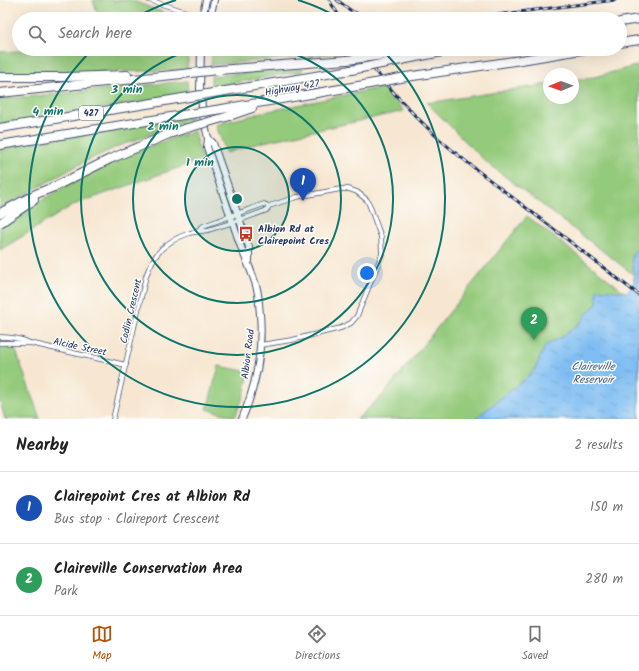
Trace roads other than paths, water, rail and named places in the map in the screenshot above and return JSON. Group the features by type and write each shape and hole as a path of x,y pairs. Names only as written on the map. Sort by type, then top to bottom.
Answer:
{"highway":[{"path":"627,21 639,19"},
{"path":"627,42 639,40"},
{"name":"Highway 427","path":"0,128 351,70 394,58 420,56"},
{"name":"Highway 427","path":"224,113 276,100 545,56"},
{"path":"0,93 306,62 394,58"},
{"path":"0,77 182,74"},
{"path":"0,213 110,159 224,113"},
{"name":"427","path":"0,145 183,115 224,113"},
{"path":"0,223 56,186"}],"main road":[{"path":"206,0 206,12"},
{"path":"209,12 214,0"},
{"name":"Albion Road","path":"201,56 200,88 203,116 208,138 207,148 242,250 249,266 257,290 259,303 261,329 259,358 251,396 242,419"},
{"name":"Albion Road","path":"208,138 213,143 249,247 249,266"}],"street":[{"path":"149,0 185,12"},
{"path":"232,220 240,221 267,210 269,206 297,197 336,189 345,189 357,192 364,196 369,204 381,237 382,249 380,259 358,316 351,323 341,328 292,340 260,345"},
{"path":"232,220 238,214 264,204 269,206"},
{"name":"Codlin Crescent","path":"113,419 146,276 152,261 160,250 168,243 182,236 197,232 203,226 232,220"},
{"name":"Alcide Street","path":"0,337 23,339 30,343 126,365"},
{"name":"Alcide Street","path":"0,343 30,343"}],"water":[{"name":"Claireville Reservoir","path":"639,247 639,419 475,419 531,374 536,367 545,346 562,337 581,322 597,302 597,289 628,292 634,281 632,254"}],"railway":[{"path":"329,0 337,12"},
{"path":"337,0 354,12"},
{"path":"519,12 615,0"},
{"path":"363,56 396,95 437,137 482,174 639,295"}],"place":[{"name":"Clairepoint Cres at Albion Rd","path":"303,201"},
{"name":"Albion Rd at Clairepoint Cres","path":"246,234"},
{"name":"Claireville Conservation Area","path":"534,340"}]}
